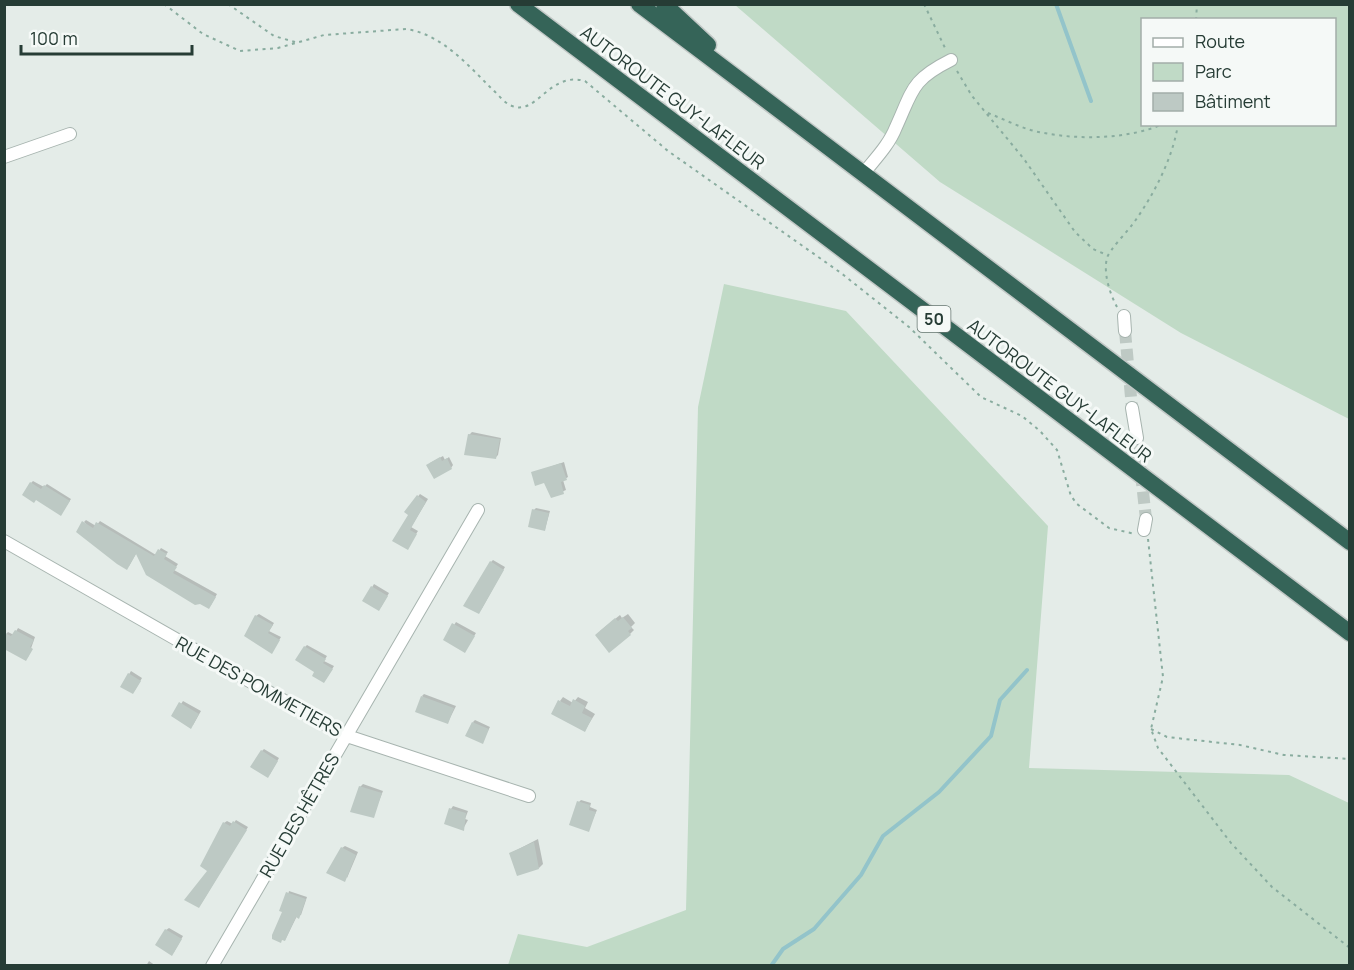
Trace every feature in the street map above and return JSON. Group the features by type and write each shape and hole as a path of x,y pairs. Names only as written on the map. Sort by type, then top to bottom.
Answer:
{"highway":[{"name":"AUTOROUTE GUY-LAFLEUR","path":"518,4 1350,633"},
{"path":"639,4 1350,542"},
{"path":"664,4 791,120"}],"street":[{"path":"863,174 889,140 906,100 920,80 929,71 951,60"},
{"path":"4,157 70,134"},
{"path":"1124,316 1125,331"},
{"path":"1132,408 1137,438"},
{"name":"RUE DES HÊTRES","path":"212,966 344,735 477,510"},
{"name":"RUE DES POMMETIERS","path":"4,541 344,735 529,796"}],"path":[{"path":"164,4 187,24 228,48 252,52 324,35 418,30 453,52 504,102 515,108 526,107 560,81 568,78 585,81 668,151 764,221 819,256 883,306 926,342 981,397 1022,416 1057,450 1071,495 1087,514 1122,533 1132,534 1145,525 1152,558 1163,677 1151,729 1158,748 1231,843 1282,897 1350,948"},
{"path":"228,4 274,36 296,42"},
{"path":"924,4 951,60 985,112 1024,159 1075,232 1093,249 1107,255"},
{"path":"985,112 1032,130 1065,136 1134,133 1157,126"},
{"path":"1124,316 1110,291 1107,255 1136,220 1152,193 1173,144 1178,126"},
{"path":"1151,729 1167,737 1240,745 1284,755 1350,759"}],"green space":[{"path":"735,5 1349,5 1349,419 1181,333 940,182"},
{"path":"724,284 846,311 1048,526 1029,768 1289,775 1349,803 1349,965 508,965 518,934 587,947 686,910 698,407"}],"building":[{"path":"468,434 500,439 496,459 464,455"},
{"path":"440,457 442,461 447,458 452,469 434,479 426,465"},
{"path":"561,463 567,480 561,482 564,494 551,498 544,483 535,486 531,472"},
{"path":"30,482 41,489 44,485 70,501 61,516 36,500 34,503 22,495"},
{"path":"417,495 426,502 410,530 417,534 408,550 392,541 408,515 404,512"},
{"path":"532,509 549,513 545,531 528,527"},
{"path":"82,521 93,528 96,522 154,556 158,549 167,554 164,559 177,567 173,573 216,597 209,609 200,604 195,605 146,575 136,554 127,570 117,564 76,532"},
{"path":"490,561 504,570 479,614 463,606"},
{"path":"371,586 388,596 379,611 362,601"},
{"path":"255,615 273,625 268,633 280,640 272,654 244,636"},
{"path":"623,617 632,628 628,631 631,635 609,653 595,635 615,618 618,621"},
{"path":"452,623 475,636 465,653 443,640"},
{"path":"15,630 34,640 30,647 33,649 26,661 4,649 4,633 11,636"},
{"path":"304,646 326,659 323,663 333,669 324,683 312,676 314,672 295,660"},
{"path":"128,673 141,681 133,694 120,687"},
{"path":"421,696 454,708 448,724 415,712"},
{"path":"573,699 585,706 582,713 592,718 585,732 551,714 558,700 570,706"},
{"path":"179,702 199,714 191,729 171,716"},
{"path":"472,722 489,729 483,744 465,736"},
{"path":"261,750 278,761 268,778 250,767"},
{"path":"359,786 382,793 374,818 350,812"},
{"path":"577,801 590,805 589,810 596,812 589,832 569,825"},
{"path":"449,808 466,813 464,831 444,824"},
{"path":"233,821 247,830 199,908 184,900 207,871 200,866 223,822 230,826"},
{"path":"534,842 539,869 517,876 509,853"},
{"path":"341,847 356,855 345,882 326,873"},
{"path":"286,892 306,899 299,919 296,917 285,941 282,940 281,943 272,939 272,935 282,912 279,911"},
{"path":"165,929 182,939 172,956 155,945"}],"waterway":[{"path":"1056,4 1091,101"},
{"path":"771,966 783,949 814,929 861,875 883,836 939,792 991,736 1000,700 1027,670"}],"tunnel":[{"path":"1125,331 1132,408"},
{"path":"1137,438 1146,519"}]}
